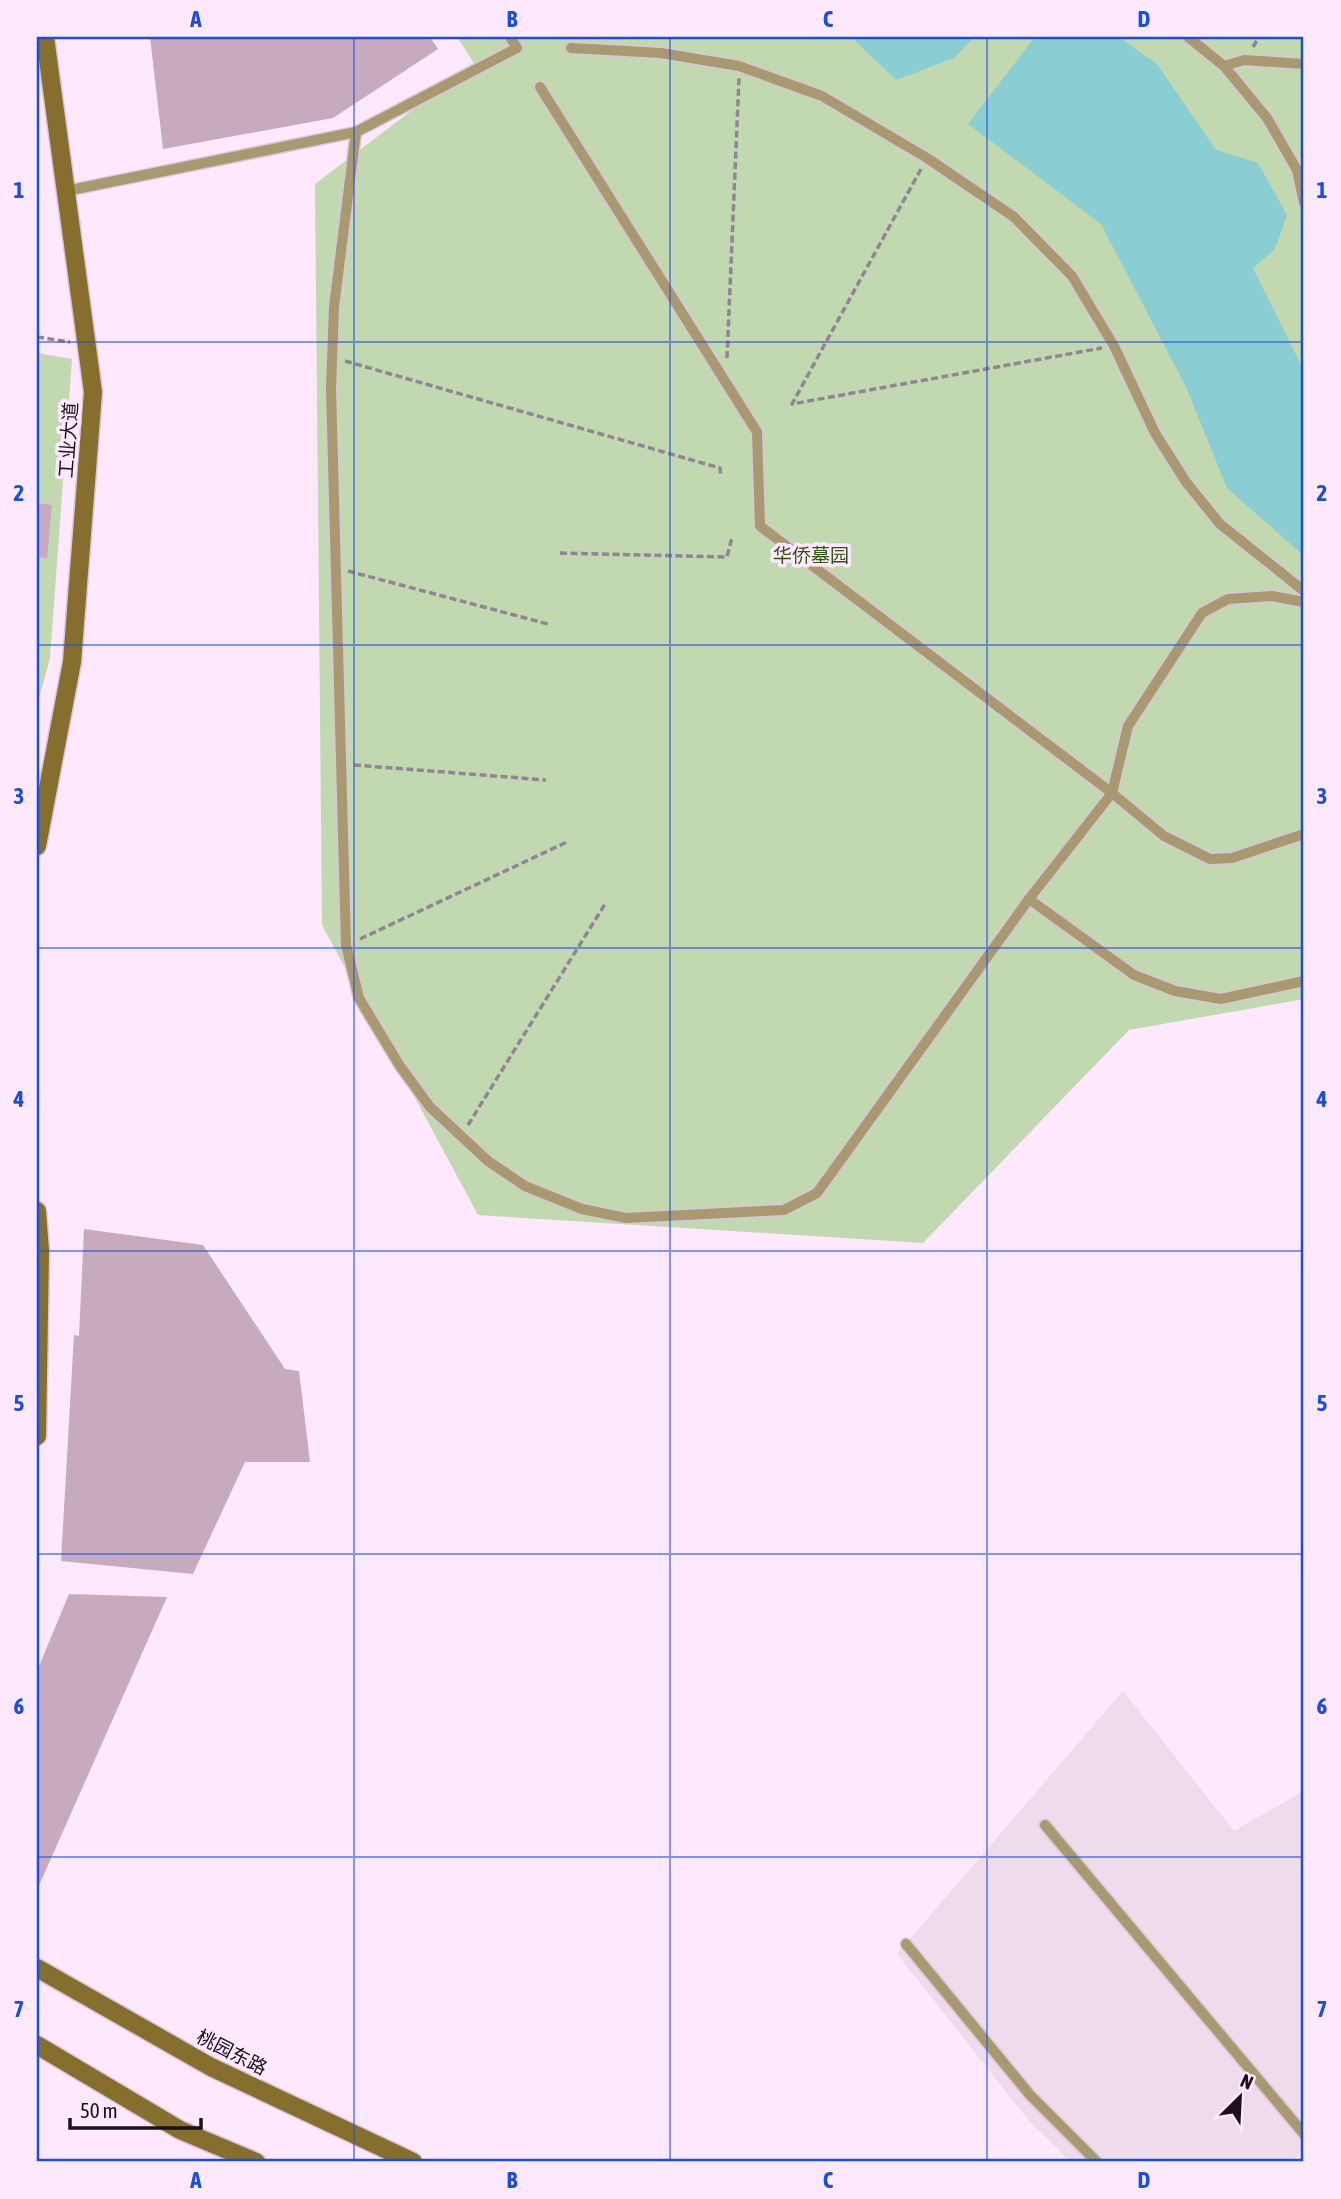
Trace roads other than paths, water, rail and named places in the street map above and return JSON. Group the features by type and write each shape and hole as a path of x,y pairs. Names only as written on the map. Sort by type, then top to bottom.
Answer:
{"street":[{"name":"工业大道","path":"37,846 72,662 93,392 66,191 41,37"},
{"path":"37,1211 40,1251 37,1436"},
{"name":"桃园东路","path":"37,1968 211,2067 414,2162"},
{"path":"37,2045 180,2130 256,2162"}],"lane":[{"path":"66,191 356,132 517,47 510,37"},
{"path":"1188,37 1224,66 1267,118 1297,170 1304,203"},
{"path":"571,48 661,53 739,66 822,96 927,158 1014,217 1072,276 1114,346 1155,433 1186,482 1220,524 1304,591"},
{"path":"1224,66 1244,60 1304,64"},
{"path":"540,87 757,432 760,526 1112,793 1164,836 1210,859 1232,858 1304,834"},
{"path":"356,132 334,307 331,388 346,945 359,998 400,1066 430,1107 488,1161 525,1186 582,1209 626,1218 784,1210 817,1193 1029,899 1112,793 1128,726 1202,613 1227,598 1272,596 1304,602"},
{"path":"1029,899 1134,975 1175,991 1221,999 1304,981"},
{"path":"1045,1825 1304,2134"},
{"path":"906,1944 1030,2095 1097,2162"}],"park label":[{"name":"华侨墓园","path":"811,555"}]}
